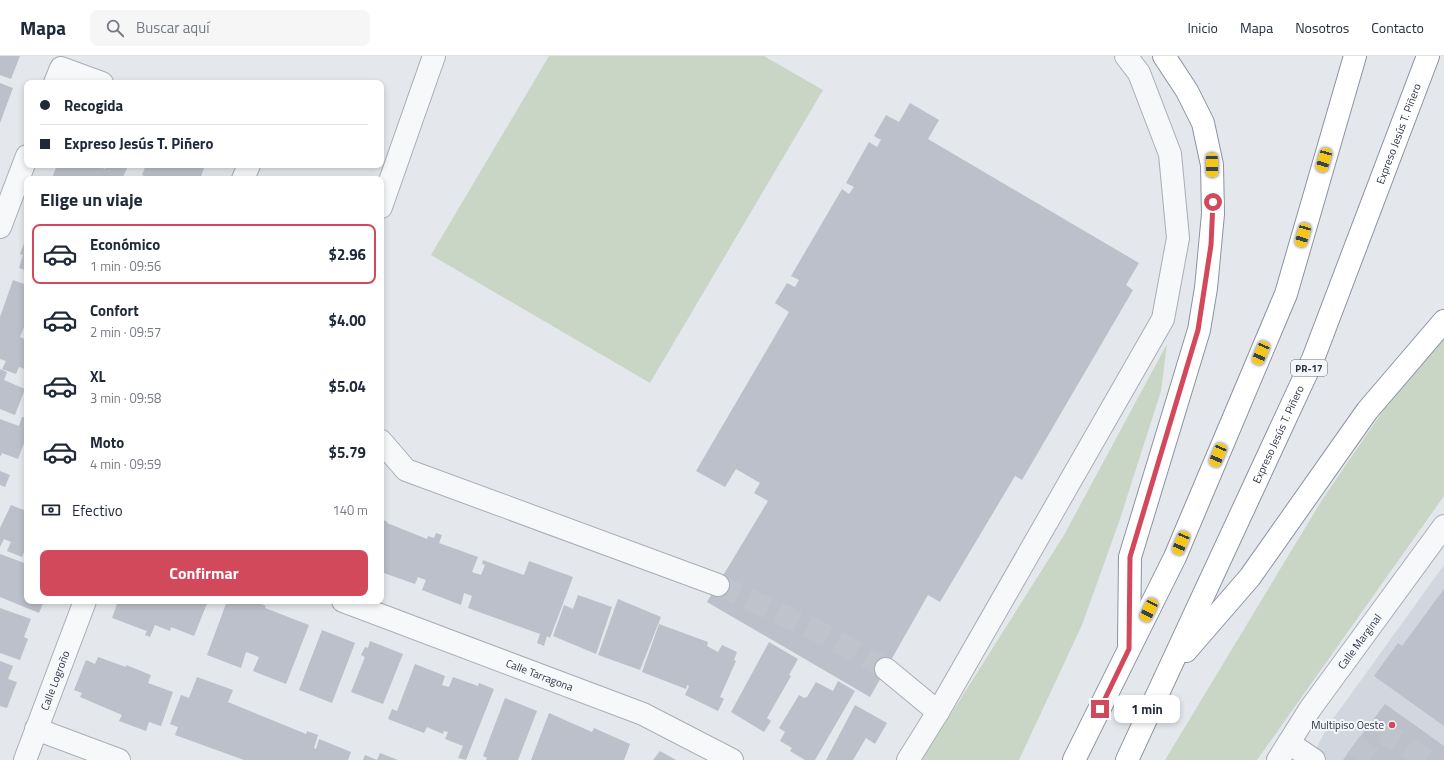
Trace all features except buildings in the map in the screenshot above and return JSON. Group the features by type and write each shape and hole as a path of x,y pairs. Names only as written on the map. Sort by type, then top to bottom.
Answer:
{"highway":[{"path":"1129,649 1130,557 1198,330 1206,288 1213,214 1212,165 1203,123 1187,91 1164,56"},
{"path":"1074,760 1175,557 1286,294 1355,56"},
{"name":"Expreso Jesús T. Piñero","path":"1127,760 1313,359 1428,56"},
{"path":"1168,672 1250,577 1367,411 1444,321"}],"street":[{"path":"384,198 434,56"},
{"path":"908,760 938,712 1163,319 1178,238 1170,154 1139,73 1126,56"},
{"path":"58,75 86,80"},
{"path":"0,228 24,164"},
{"path":"384,444 406,470 718,585"},
{"name":"Calle Marginal","path":"1283,751 1310,709 1444,526"},
{"name":"Calle Logroño","path":"25,760 84,604"},
{"name":"Calle Tarragona","path":"350,604 643,714 732,760"},
{"path":"886,669 938,712"},
{"path":"36,730 119,760"},
{"path":"1283,751 1314,760"}],"shaded area":[{"path":"1444,565 1444,760 1310,760 1328,726"}],"green space":[{"path":"549,56 764,56 823,90 650,383 431,255"},
{"path":"1444,332 1444,496 1257,760 1165,760 1322,500 1391,399"},
{"path":"1167,344 1161,391 1120,519 1082,625 1019,760 922,760 1064,535"}],"tunnel":[{"path":"718,585 826,635 886,669"},
{"path":"1356,760 1370,741 1384,734 1397,740 1427,760"}],"place":[{"name":"Multipiso Oeste","path":"1392,725"}],"route":[{"path":"1100,709 1129,649 1130,557 1198,330 1206,288 1211,245 1213,202"}]}
